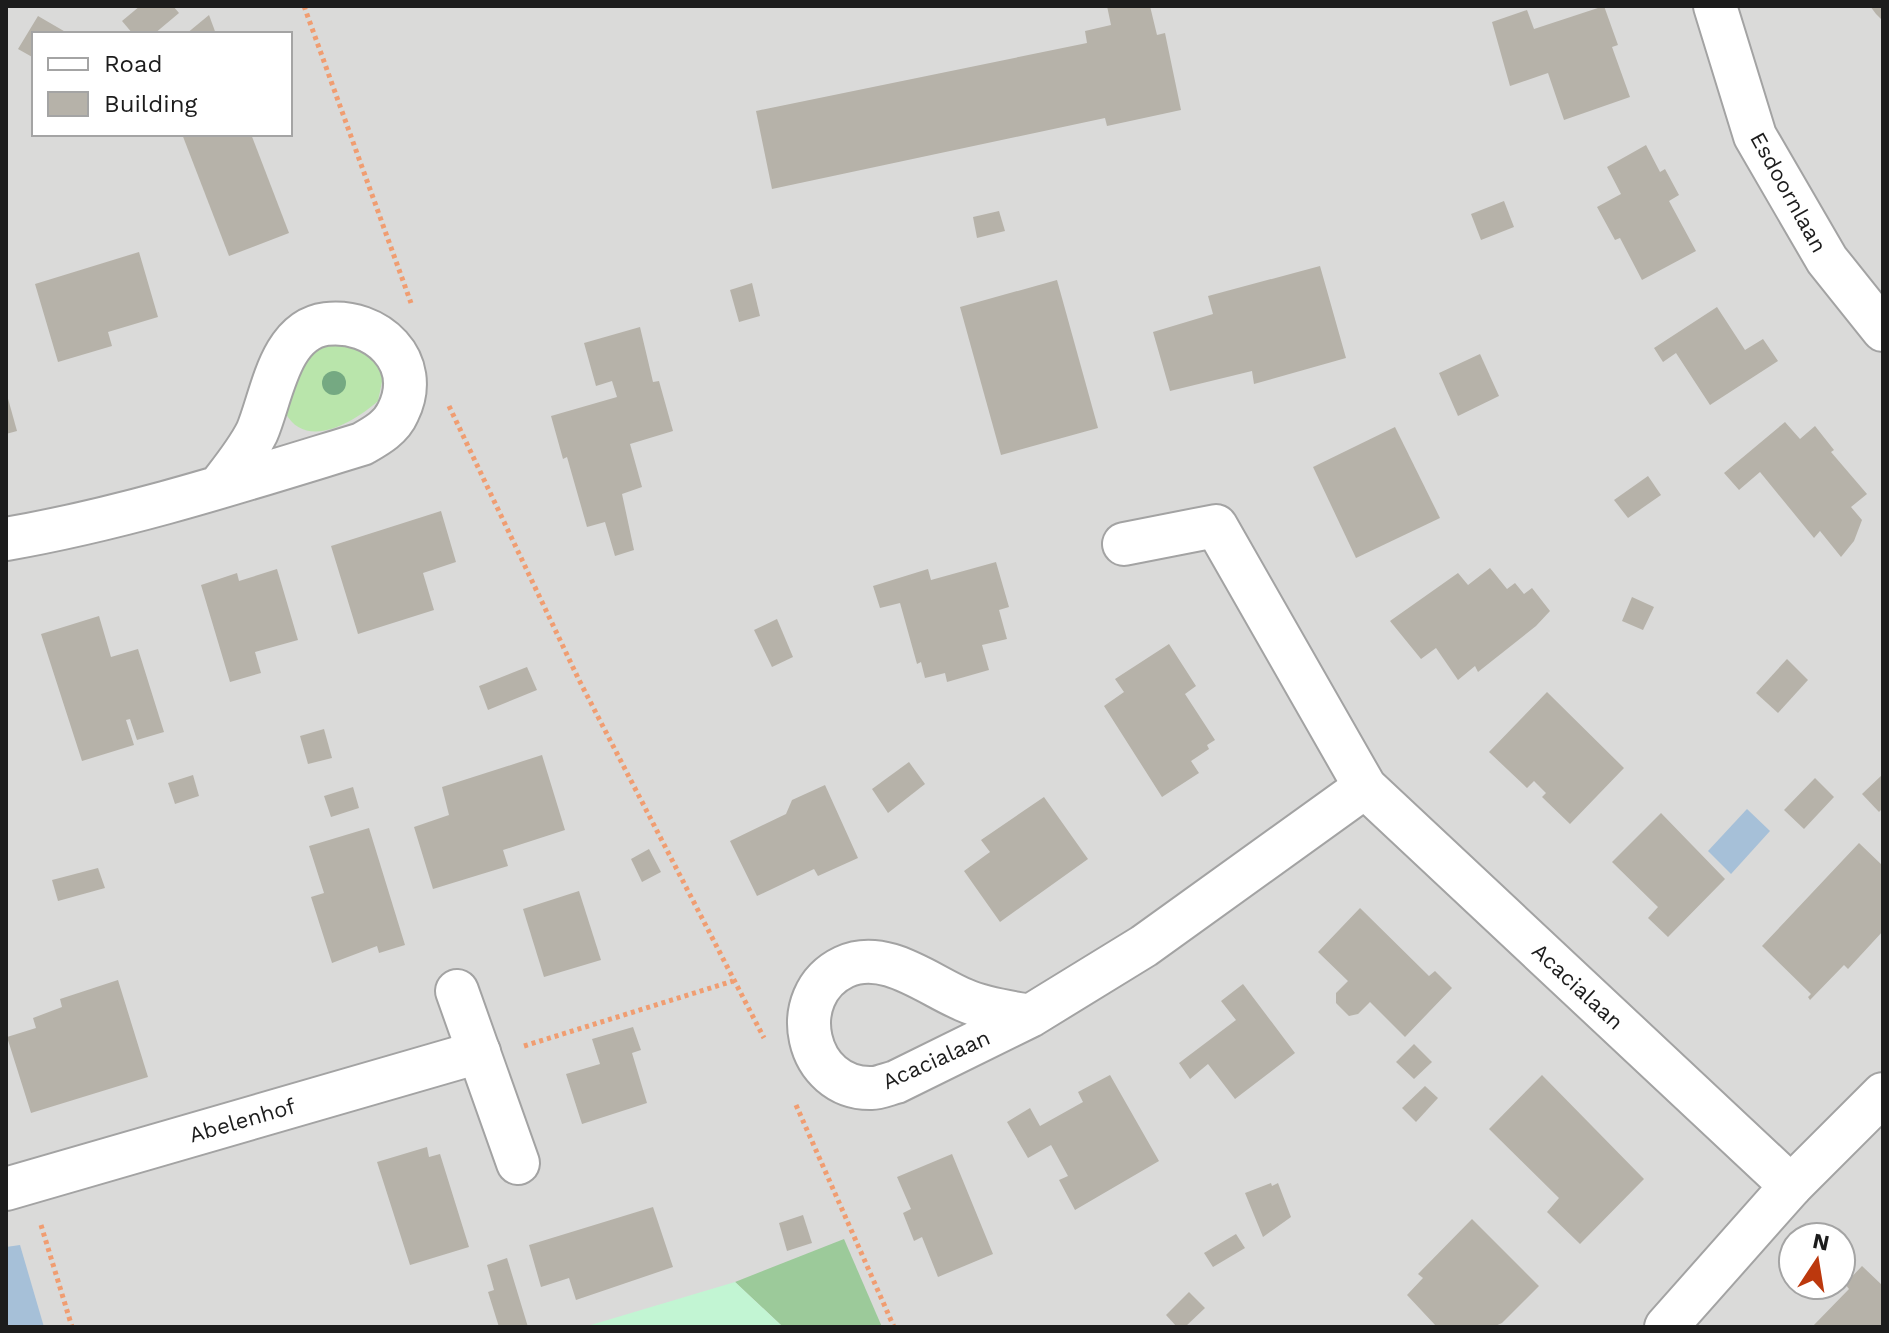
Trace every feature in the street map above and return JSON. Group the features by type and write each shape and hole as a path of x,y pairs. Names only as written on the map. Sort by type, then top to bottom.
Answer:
{"street":[{"name":"Esdoornlaan","path":"1726,17 1755,136 1827,260 1883,330"},
{"path":"6,539 90,525 219,487 362,444 383,432 398,412 404,388 401,363 388,342 368,327 344,322 320,325 299,337 284,357 256,433 219,487"},
{"name":"Acacialaan","path":"1124,544 1216,526 1365,787 1791,1186"},
{"name":"Acacialaan","path":"1030,1016 966,1001 893,965 869,961 844,966 824,981 811,1001 807,1026 812,1050 827,1070 847,1084 872,1088 896,1082 1030,1016 1144,946 1365,787"},
{"path":"457,991 518,1163"},
{"name":"Abelenhof","path":"17,1186 480,1056"},
{"path":"1666,1327 1791,1186 1883,1094"}],"path":[{"path":"304,6 414,312"},
{"path":"444,396 579,680 770,1050"},
{"path":"480,1056 733,981"},
{"path":"790,1092 894,1327"},
{"path":"17,1186 72,1327"}],"shaded area":[{"path":"6,6 1883,6 1883,1327 6,1327"}],"green space":[{"path":"330,337 374,354 383,377 378,401 343,424 317,431 304,430 294,424 285,412 301,363"},
{"path":"844,1239 882,1327 783,1327 735,1282"},
{"path":"735,1282 783,1327 584,1327"}],"water":[{"path":"1747,809 1770,831 1731,874 1708,851"},
{"path":"20,1245 44,1327 6,1327 6,1247"}],"building":[{"path":"140,6 173,6 179,13 156,32 131,32 122,21"},
{"path":"1107,6 1150,6 1157,35 1165,33 1181,110 1107,126 1105,118 772,189 756,111 1087,43 1085,31 1111,25"},
{"path":"1604,6 1618,45 1612,47 1630,97 1564,120 1548,73 1510,86 1492,22 1527,10 1534,29"},
{"path":"1870,6 1883,6 1883,21 1876,14"},
{"path":"209,15 215,32 188,32"},
{"path":"38,16 66,32 32,32 32,57 18,49"},
{"path":"183,136 252,136 289,233 229,256"},
{"path":"1646,145 1660,172 1665,169 1679,195 1669,201 1696,251 1642,280 1620,238 1615,240 1597,207 1621,194 1607,167"},
{"path":"1504,201 1514,227 1481,240 1471,214"},
{"path":"999,211 1005,231 977,238 973,217"},
{"path":"139,252 158,317 108,332 112,346 58,362 35,284"},
{"path":"1320,266 1346,358 1254,384 1252,371 1170,391 1153,332 1213,314 1208,296"},
{"path":"1057,280 1098,428 1001,455 960,307"},
{"path":"752,283 760,316 739,322 730,290"},
{"path":"1717,307 1745,350 1763,339 1778,361 1710,405 1676,353 1663,362 1654,348"},
{"path":"640,327 653,382 659,381 673,431 630,444 642,487 622,494 634,550 615,556 605,522 587,527 567,457 563,459 551,416 617,397 612,381 596,386 584,343"},
{"path":"1480,354 1499,396 1458,416 1439,373"},
{"path":"6,396 17,431 6,434"},
{"path":"1785,422 1800,439 1815,426 1834,450 1831,452 1867,494 1851,507 1862,520 1854,541 1841,557 1820,531 1814,538 1760,472 1739,490 1724,473"},
{"path":"1395,427 1440,518 1356,558 1313,467"},
{"path":"1648,476 1661,495 1628,518 1614,500"},
{"path":"441,511 456,562 423,573 434,610 358,634 331,546"},
{"path":"996,562 1009,607 999,610 1007,639 982,645 989,670 947,682 945,673 925,678 921,662 917,664 900,603 880,608 873,586 928,569 931,580"},
{"path":"1490,568 1507,589 1515,583 1524,594 1532,588 1550,611 1478,672 1475,666 1458,680 1436,648 1421,659 1390,621 1458,573 1468,585"},
{"path":"277,569 298,640 255,652 261,673 230,682 201,585 237,573 239,581"},
{"path":"1632,597 1654,607 1643,630 1622,621"},
{"path":"99,616 111,657 138,649 164,732 137,740 130,719 126,720 134,745 82,761 41,634"},
{"path":"777,619 793,657 772,667 754,630"},
{"path":"1169,644 1196,686 1185,694 1215,740 1207,745 1209,749 1191,761 1199,773 1162,797 1104,706 1124,692 1115,679"},
{"path":"1787,659 1808,680 1778,713 1756,693"},
{"path":"527,667 537,690 488,710 479,686"},
{"path":"1547,692 1624,768 1570,824 1542,797 1546,793 1534,781 1527,788 1489,752"},
{"path":"324,729 332,758 308,764 300,736"},
{"path":"542,755 565,830 503,850 508,866 433,889 414,827 449,815 442,787"},
{"path":"909,762 925,784 888,813 872,789"},
{"path":"1883,774 1883,808 1879,812 1862,794"},
{"path":"193,775 199,796 175,804 168,783"},
{"path":"1815,778 1834,797 1804,829 1784,810"},
{"path":"825,785 858,858 818,876 814,869 757,896 730,841 786,814 792,800"},
{"path":"353,787 359,808 331,817 324,796"},
{"path":"1044,797 1088,859 1000,922 964,871 990,852 981,840"},
{"path":"1661,813 1725,879 1668,937 1648,918 1658,907 1612,862"},
{"path":"369,828 405,945 379,953 377,946 332,963 311,897 324,893 309,846"},
{"path":"1859,843 1883,866 1883,931 1848,969 1844,965 1810,1000 1808,997 1811,994 1762,946"},
{"path":"649,849 661,872 642,882 631,859"},
{"path":"98,868 105,888 58,901 52,880"},
{"path":"579,891 601,960 544,977 523,909"},
{"path":"1360,908 1429,976 1435,971 1452,988 1405,1037 1370,1002 1358,1014 1349,1016 1336,1003 1336,993 1348,981 1318,952"},
{"path":"118,980 148,1077 31,1113 7,1037 36,1028 33,1018 62,1007 60,999"},
{"path":"1243,984 1295,1053 1235,1099 1208,1064 1190,1079 1179,1063 1236,1020 1221,1001"},
{"path":"633,1027 641,1050 632,1053 647,1103 582,1124 566,1074 600,1064 592,1039"},
{"path":"1414,1044 1432,1062 1414,1079 1396,1062"},
{"path":"1110,1075 1159,1161 1075,1210 1059,1180 1068,1176 1051,1145 1028,1158 1007,1122 1030,1108 1040,1126 1083,1102 1078,1092"},
{"path":"1542,1075 1644,1179 1580,1244 1547,1212 1559,1198 1489,1129"},
{"path":"1425,1086 1438,1098 1416,1122 1402,1108"},
{"path":"427,1147 429,1157 440,1154 469,1247 410,1265 377,1162"},
{"path":"952,1154 993,1254 938,1277 922,1237 914,1241 903,1213 911,1209 897,1177"},
{"path":"1271,1183 1272,1186 1278,1183 1291,1217 1263,1237 1245,1193"},
{"path":"653,1207 673,1267 576,1300 569,1278 541,1287 529,1245"},
{"path":"803,1215 812,1243 787,1251 779,1223"},
{"path":"1472,1219 1539,1286 1502,1323 1493,1327 1436,1326 1407,1295 1423,1278 1418,1274"},
{"path":"1236,1234 1245,1248 1213,1267 1204,1253"},
{"path":"507,1258 528,1327 499,1327 488,1292 494,1290 487,1265"},
{"path":"1862,1266 1883,1286 1883,1327 1812,1327 1837,1301 1857,1301 1857,1271"},
{"path":"1189,1292 1205,1308 1185,1327 1177,1327 1166,1315"}]}
